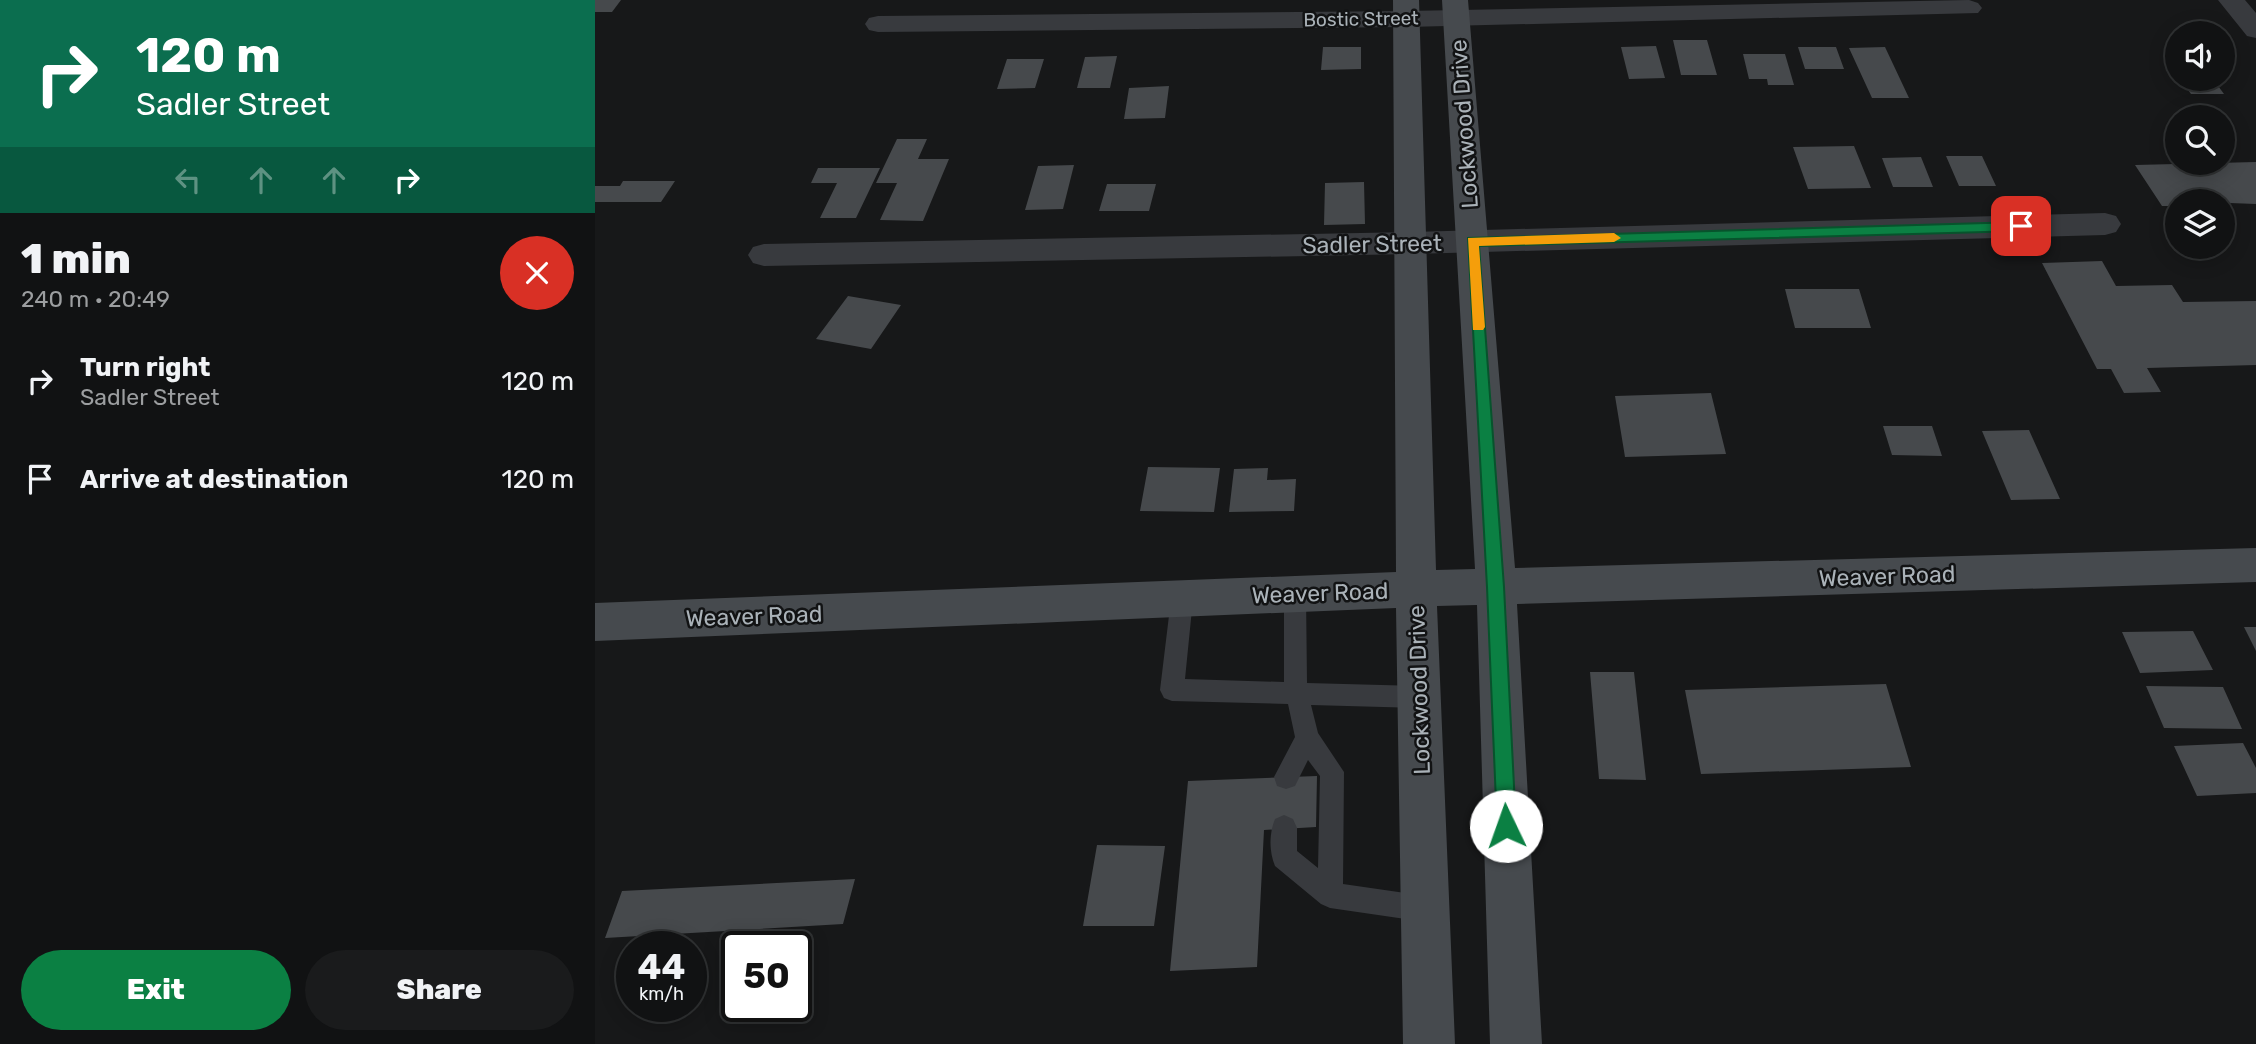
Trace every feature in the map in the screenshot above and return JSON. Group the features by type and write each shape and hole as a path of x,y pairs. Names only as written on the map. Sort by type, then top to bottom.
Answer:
{"main road":[{"name":"Lockwood Drive","path":"1456,9 1496,587 1516,1044"},
{"name":"Lockwood Drive","path":"1406,10 1416,589 1429,1044"},
{"name":"Weaver Road","path":"595,622 1416,589 2256,565"}],"street":[{"path":"2231,0 2256,30"},
{"name":"Bostic Street","path":"878,24 1456,9 1969,8"},
{"name":"Sadler Street","path":"765,255 1472,242 2105,224"}],"lane":[{"path":"1295,594 1291,654 1295,694 1307,738 1332,772 1330,895"},
{"path":"1182,599 1172,690 1419,697"},
{"path":"1286,777 1307,738"},
{"path":"1284,828 1284,857 1330,895 1426,909"}],"building":[{"path":"595,0 621,0 612,12 595,12"},
{"path":"1673,40 1707,40 1717,75 1681,75"},
{"path":"1656,46 1665,78 1629,79 1621,47"},
{"path":"1323,47 1361,47 1361,69 1321,70"},
{"path":"1798,47 1836,47 1844,69 1805,69"},
{"path":"1885,47 1909,98 1872,98 1849,48"},
{"path":"1743,54 1785,54 1794,85 1768,85 1767,79 1749,79"},
{"path":"1117,56 1110,88 1077,88 1085,57"},
{"path":"1007,59 1044,59 1035,88 997,89"},
{"path":"1169,86 1165,118 1124,119 1129,88"},
{"path":"2189,91 2222,91 2224,94 2191,94"},
{"path":"897,139 927,139 918,159 949,159 923,221 880,220 897,183 876,183"},
{"path":"1854,146 1871,188 1808,189 1793,147"},
{"path":"1946,156 1982,156 1996,186 1959,186"},
{"path":"1921,157 1933,187 1893,187 1882,158"},
{"path":"2256,162 2256,204 2235,203 2235,189 2165,189 2165,206 2162,206 2135,165 2165,164 2165,175 2235,175 2235,163"},
{"path":"1074,165 1063,209 1025,210 1038,166"},
{"path":"818,168 880,168 856,218 820,218 837,183 811,183"},
{"path":"623,181 675,181 661,202 595,202 595,186 620,186"},
{"path":"1364,182 1365,224 1324,225 1325,183"},
{"path":"1107,184 1156,184 1149,211 1099,211"},
{"path":"2102,261 2116,286 2172,285 2183,302 2256,301 2256,365 2147,368 2161,392 2124,393 2111,369 2097,369 2042,263"},
{"path":"1785,289 1859,289 1871,328 1795,328"},
{"path":"848,296 901,305 871,349 816,339"},
{"path":"1711,393 1726,454 1625,457 1615,396"},
{"path":"1883,426 1932,426 1942,456 1892,455"},
{"path":"2029,430 2060,499 2011,500 1982,431"},
{"path":"1148,467 1220,468 1214,512 1140,511"},
{"path":"1268,468 1267,480 1296,479 1294,511 1229,512 1234,469"},
{"path":"2244,627 2256,627 2256,651"},
{"path":"2193,631 2213,670 2140,673 2122,632"},
{"path":"1590,672 1634,672 1646,780 1599,779"},
{"path":"1886,684 1911,767 1701,774 1685,690"},
{"path":"2146,686 2223,687 2242,729 2164,728"},
{"path":"2243,743 2256,768 2256,793 2197,796 2174,746"},
{"path":"1317,776 1316,827 1264,830 1257,967 1170,971 1188,781"},
{"path":"1097,845 1165,846 1154,926 1083,926"},
{"path":"855,879 843,924 707,932 616,931 616,937 605,938 622,891"}],"slow traffic":[{"path":"1478,327 1472,242 1614,238"}],"route":[{"path":"1506,826 1496,587 1472,242 2021,226"}]}
